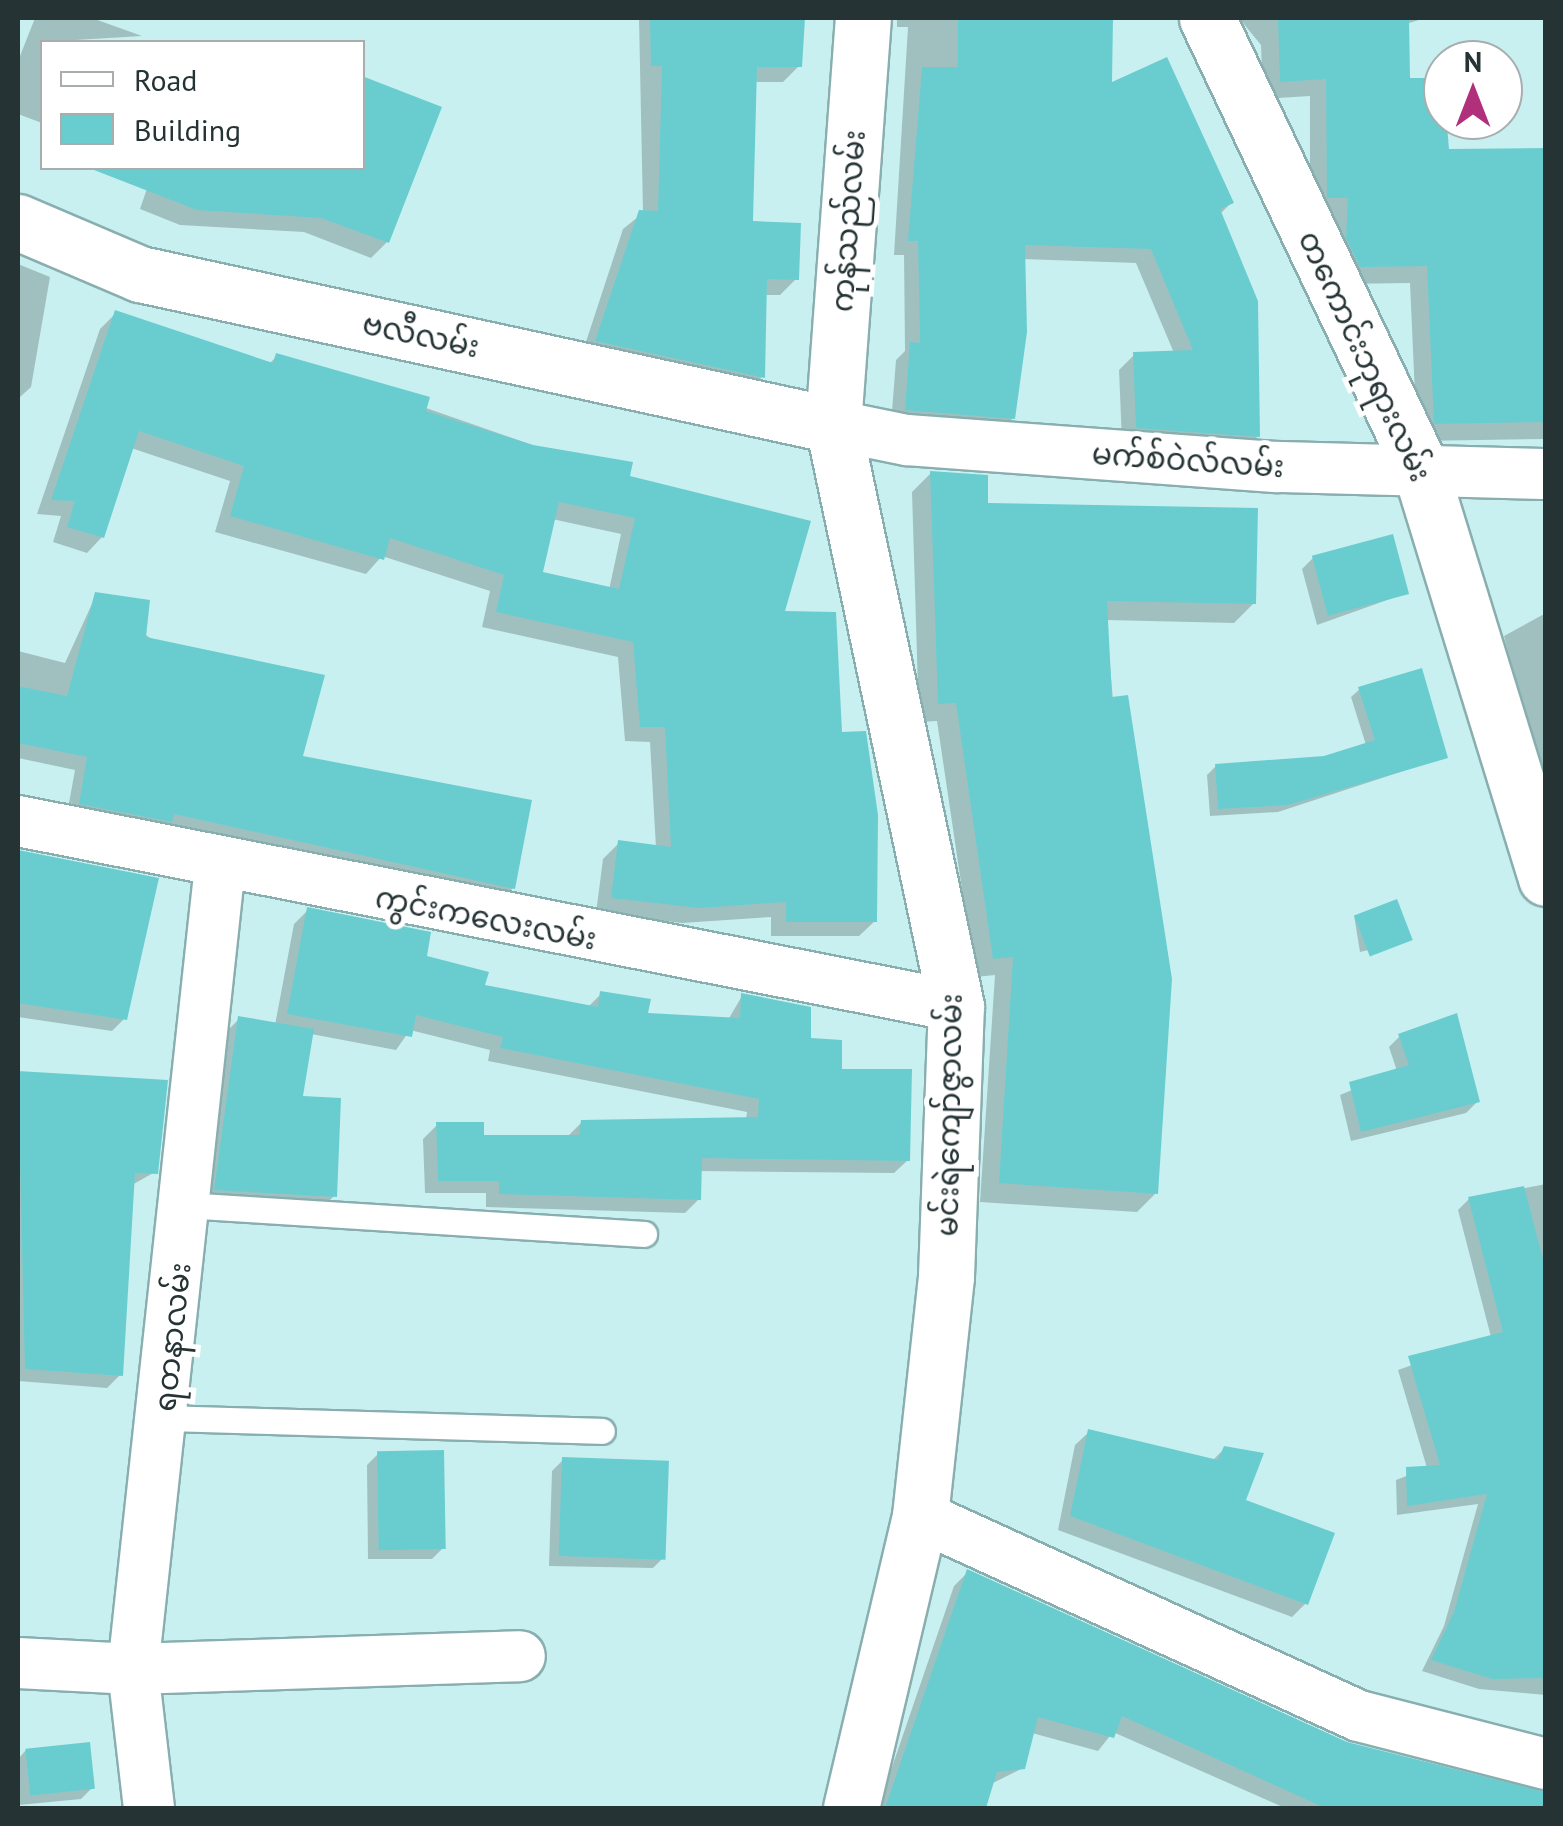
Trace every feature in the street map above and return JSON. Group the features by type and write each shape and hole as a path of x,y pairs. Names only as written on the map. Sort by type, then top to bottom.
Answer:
{"street":[{"name":"ကုန်သည်လမ်း","path":"833,425 863,18"},
{"name":"တကောင်းဘုရားလမ်း","path":"1207,18 1419,466 1546,878"},
{"name":"ဗလီလမ်း","path":"18,222 140,274 833,425"},
{"name":"မက်စ်ဝဲလ်လမ်း","path":"833,425 907,440 1278,467 1419,466 1546,474"},
{"name":"မင်းရဲကျော်ဇွာလမ်း","path":"833,425 956,1006 946,1276 920,1516 851,1808"},
{"name":"ကွင်းကလေးလမ်း","path":"18,820 220,865 956,1006"},
{"name":"ရတနာလမ်း","path":"148,1808 133,1668 164,1418 220,865"},
{"path":"920,1516 1359,1716 1546,1764"},
{"path":"18,1663 133,1668 520,1656"}],"lane":[{"path":"185,1205 644,1234"},
{"path":"164,1418 602,1431"}],"building":[{"path":"650,18 805,18 802,67 757,67 753,221 801,223 799,280 767,279 765,378 595,341 639,210 658,211 662,66 651,66"},
{"path":"958,18 1113,18 1112,82 1167,57 1234,203 1220,209 1258,301 1260,437 1136,428 1133,352 1193,350 1151,249 1025,245 1027,332 1015,419 905,410 910,342 920,343 918,241 908,241 922,67 958,67"},
{"path":"1278,18 1409,18 1410,78 1423,78 1423,140 1448,140 1449,149 1546,148 1546,422 1434,424 1427,266 1360,267 1346,238 1348,198 1327,198 1326,79 1280,82"},
{"path":"365,77 442,107 389,243 321,218 197,210 94,170 365,170"},
{"path":"115,310 273,363 276,353 430,397 426,411 533,445 633,462 630,476 811,521 785,611 836,612 842,732 866,731 878,815 877,922 786,922 786,902 699,908 611,898 618,840 671,847 665,727 640,727 633,642 496,612 504,575 390,538 384,560 230,516 244,466 139,431 104,538 67,527 75,501 51,500","holes":["559,502 635,518 619,589 543,572"]},
{"path":"930,471 988,475 988,503 1258,508 1256,604 1107,601 1112,697 1128,695 1172,979 1158,1194 999,1183 1013,957 993,959 956,703 938,704"},
{"path":"1393,534 1409,594 1328,616 1312,556"},
{"path":"95,592 150,600 146,637 325,675 303,756 532,800 515,889 174,814 172,822 79,804 87,757 18,743 18,686 67,696"},
{"path":"1422,668 1448,758 1288,805 1218,809 1215,764 1324,756 1375,740 1358,687"},
{"path":"18,850 159,878 127,1020 18,1003"},
{"path":"1397,899 1413,940 1370,957 1354,915"},
{"path":"307,907 431,932 427,956 489,972 485,985 598,1007 600,991 651,999 648,1013 740,1018 741,993 811,1007 811,1038 842,1040 842,1069 912,1069 910,1161 702,1158 701,1200 499,1194 499,1181 438,1181 436,1122 484,1122 484,1135 579,1135 581,1120 758,1117 759,1099 500,1048 503,1037 416,1015 412,1037 287,1014"},
{"path":"1457,1013 1480,1102 1361,1132 1349,1082 1409,1065 1398,1034"},
{"path":"238,1016 314,1029 303,1096 341,1098 337,1197 214,1190"},
{"path":"18,1071 168,1080 158,1174 135,1173 123,1376 25,1369"},
{"path":"1524,1186 1546,1271 1546,1678 1492,1679 1431,1660 1454,1612 1487,1494 1407,1506 1406,1467 1440,1465 1408,1356 1503,1332 1468,1197"},
{"path":"1088,1429 1218,1460 1224,1446 1264,1453 1246,1500 1335,1533 1308,1605 1070,1516"},
{"path":"444,1450 446,1549 379,1550 377,1451"},
{"path":"562,1457 669,1461 665,1560 559,1556"},
{"path":"967,1569 1347,1742 1546,1792 1546,1808 1325,1808 1122,1716 1114,1738 1038,1717 1025,1769 997,1772 986,1808 885,1808"},
{"path":"90,1742 95,1789 30,1796 25,1749"}]}
